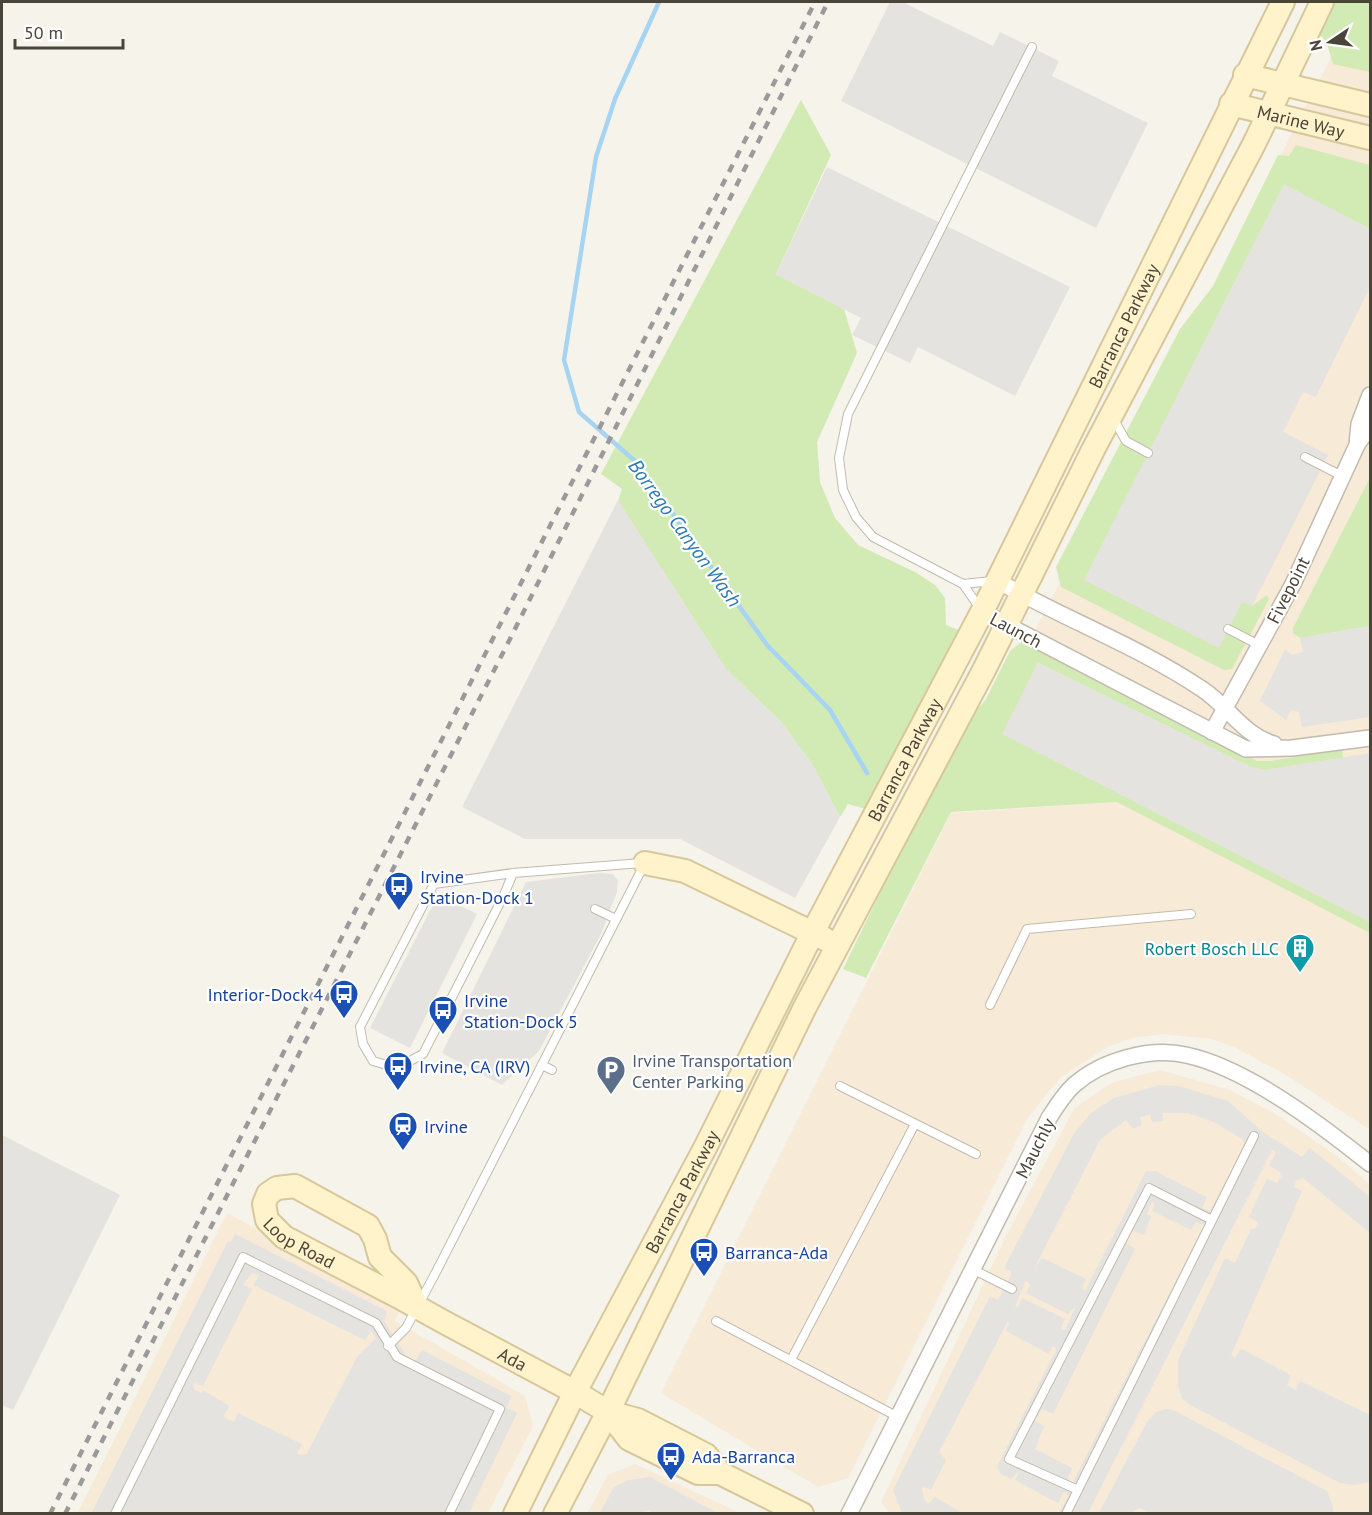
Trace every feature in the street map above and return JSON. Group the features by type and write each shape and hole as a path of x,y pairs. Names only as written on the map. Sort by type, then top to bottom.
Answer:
{"main road":[{"name":"Barranca Parkway","path":"515,1514 575,1392 706,1146 813,932 998,581 1245,75 1283,2"},
{"name":"Barranca Parkway","path":"555,1514 608,1412 837,945 1006,626 1112,415 1269,113 1322,2"},
{"name":"Marine Way","path":"1245,75 1371,105"},
{"name":"Marine Way","path":"1231,104 1371,138"},
{"path":"645,863 685,871 837,945"},
{"name":"Loop Road","path":"295,1186 368,1226 375,1239 380,1257 406,1283 417,1307 284,1238 267,1220 264,1204 268,1194 277,1188 295,1186"},
{"name":"Ada","path":"417,1307 608,1412 629,1439 698,1473 720,1473 802,1514"}],"street":[{"name":"Fivepoint","path":"1357,445 1359,424 1371,395"},
{"name":"Fivepoint","path":"1212,732 1293,584 1357,445 1371,426"},
{"name":"Launch","path":"998,581 1204,690 1258,739 1292,748"},
{"name":"Launch","path":"982,612 1246,749 1292,748 1371,738"},
{"name":"Mauchly","path":"849,1514 1060,1101 1074,1085 1116,1061 1169,1053 1185,1055 1220,1066 1267,1090 1371,1164"}],"lane":[{"path":"963,584 873,537 856,517 843,490 839,458 848,414 1032,47"},
{"path":"1112,415 1126,441 1148,453"},
{"path":"1305,457 1342,476"},
{"name":"Launch","path":"982,612 963,584 998,581"},
{"path":"1228,629 1259,645"},
{"path":"513,873 423,1054 397,1068 373,1061 363,1044 360,1027 434,884 513,873 645,863"},
{"path":"388,1346 406,1328 645,863"},
{"path":"595,909 616,919"},
{"path":"990,1005 1027,929 1191,914"},
{"path":"542,1065 552,1070"},
{"path":"840,1086 976,1154"},
{"path":"791,1360 915,1124"},
{"path":"1066,1514 1254,1136"},
{"path":"1078,1490 1009,1460 1149,1188 1212,1220"},
{"path":"115,1514 243,1257 375,1323 397,1357 500,1409 449,1514"},
{"path":"974,1270 1012,1289"},
{"path":"716,1321 900,1417"}],"shaded area":[{"path":"890,2 902,2 993,46 1000,32 1059,61 1052,76 1148,123 1096,228 841,101"},
{"path":"1360,2 1370,2 1370,1130 1286,1075 1236,1048 1212,1039 1163,1034 1132,1038 1107,1047 1060,1078 1027,1119 848,1478 818,1487 661,1393 951,813 1115,802 983,731"},
{"path":"827,167 1070,287 1015,396 918,347 910,363 852,335 861,318 776,274"},
{"path":"1284,184 1370,229 1370,287 1316,397 1303,392 1283,432 1328,455 1252,606 1242,602 1219,648 1084,580"},
{"path":"618,500 726,669 781,722 812,764 840,817 795,898 680,839 525,839 462,807"},
{"path":"1370,626 1370,717 1302,727 1299,712 1291,710 1286,720 1260,701 1285,649 1292,655 1303,652 1300,638"},
{"path":"1038,663 1251,767 1266,770 1370,753 1370,922 1002,734"},
{"path":"598,873 613,874 618,881 617,892 601,934 539,1051 502,1085 442,1053 526,882"},
{"path":"438,895 477,914 410,1048 370,1028"},
{"path":"1160,1070 1227,1089 1274,1113 1338,1157 1370,1185 1370,1513 891,1514 881,1502 1006,1236 1074,1109 1111,1083"},
{"path":"1160,1085 1178,1086 1228,1101 1263,1132 1302,1157 1310,1148 1370,1197 1370,1233 1303,1178 1296,1181 1294,1187 1302,1191 1231,1355 1235,1358 1241,1349 1291,1375 1287,1385 1296,1390 1300,1381 1370,1415 1370,1482 1353,1485 1340,1483 1190,1405 1182,1398 1178,1386 1178,1360 1225,1258 1235,1263 1251,1229 1255,1229 1258,1222 1249,1217 1267,1179 1277,1183 1281,1177 1280,1172 1269,1165 1276,1153 1272,1150 1088,1513 1059,1513 1069,1495 1064,1492 1058,1503 1015,1480 1019,1471 1011,1479 1001,1474 997,1467 1057,1348 1052,1346 1049,1354 1006,1331 1008,1321 939,1452 946,1460 931,1490 924,1487 922,1489 924,1499 928,1504 935,1497 962,1513 902,1513 893,1490 990,1296 998,1300 1012,1273 1004,1268 1075,1132 1091,1113 1114,1098","holes":["1162,1113 1188,1113 1214,1122 1242,1139 1245,1144 1210,1211 1202,1208 1207,1197 1155,1171 1146,1171 1085,1291 1082,1289 1086,1279 1042,1258 1035,1267 1100,1140 1126,1120 1133,1129 1142,1125 1140,1117 1150,1115 1152,1122 1163,1121","1152,1202 1155,1204 1152,1211 1191,1230 1196,1222 1204,1225 1072,1484 1068,1478 1072,1468 1035,1449 1044,1426 1035,1421 1042,1409 1053,1414 1135,1249 1126,1243 1132,1231 1144,1235 1151,1216 1147,1214","1025,1282 1030,1285 1026,1293 1068,1314 1076,1306 1065,1330 1061,1328 1065,1319 1022,1298 1018,1307 1015,1307"]},
{"path":"2,1135 120,1195 13,1410 2,1405"},
{"path":"227,1213 402,1306 395,1321 525,1396 533,1426 488,1513 77,1514"},
{"path":"235,1234 387,1311 384,1321 405,1354 412,1360 416,1360 422,1350 511,1396 507,1408 517,1413 469,1513 91,1514 228,1241 231,1242","holes":["252,1273 259,1276 253,1285 365,1340 371,1331 376,1338 357,1357 306,1455 297,1454 302,1444 238,1413 234,1422 223,1417 229,1406 203,1390 202,1393 194,1389 194,1383 203,1386 252,1289 243,1285"]},
{"path":"1166,1409 1175,1411 1327,1491 1333,1513 1153,1514 1139,1508 1132,1513 1099,1513 1147,1422 1156,1412"},
{"path":"635,1464 740,1513 587,1514 608,1475"},
{"path":"650,1477 718,1513 655,1514 649,1510 639,1513 600,1513 614,1487 629,1480"}],"green space":[{"path":"1334,2 1370,2 1370,72 1333,64 1326,41 1318,34"},
{"path":"801,100 831,155 776,274 844,309 857,353 817,442 820,482 835,518 858,545 915,572 935,585 945,598 946,625 958,630 866,809 848,804 840,817 812,764 781,722 726,669 618,501 622,489 601,474"},
{"path":"1296,145 1370,165 1370,229 1284,185 1204,347 1242,601 1252,606 1267,595 1269,599 1232,669 1224,670 1061,587 1056,567 1180,329 1213,286 1278,155 1289,156"},
{"path":"1370,478 1370,626 1300,638 1293,633 1293,628"},
{"path":"1020,643 1035,644 1257,761 1270,761 1342,749 1343,758 1356,755 1360,766 1341,758 1266,770 1251,767 1038,663 1003,734 1370,922 1370,933 1117,802 951,812 866,978 843,969 957,735 986,699 1010,651"}],"waterway":[{"name":"Borrego Canyon Wash","path":"659,2 615,99 596,157 564,360 579,412 635,461 767,645 830,710 867,773"}],"railway":[{"path":"50,1514 815,2"},
{"path":"65,1514 511,637 828,2"}],"place":[{"name":"Irvine Station-Dock 1","path":"399,912"},
{"name":"Robert Bosch LLC","path":"1300,974"},
{"name":"Interior-Dock 4","path":"344,1020"},
{"name":"Irvine Station-Dock 5","path":"443,1036"},
{"name":"Irvine, CA (IRV)","path":"398,1092"},
{"name":"Irvine Transportation Center Parking","path":"611,1096"},
{"name":"Irvine","path":"403,1152"},
{"name":"Barranca-Ada","path":"704,1278"},
{"name":"Ada-Barranca","path":"671,1482"}]}
